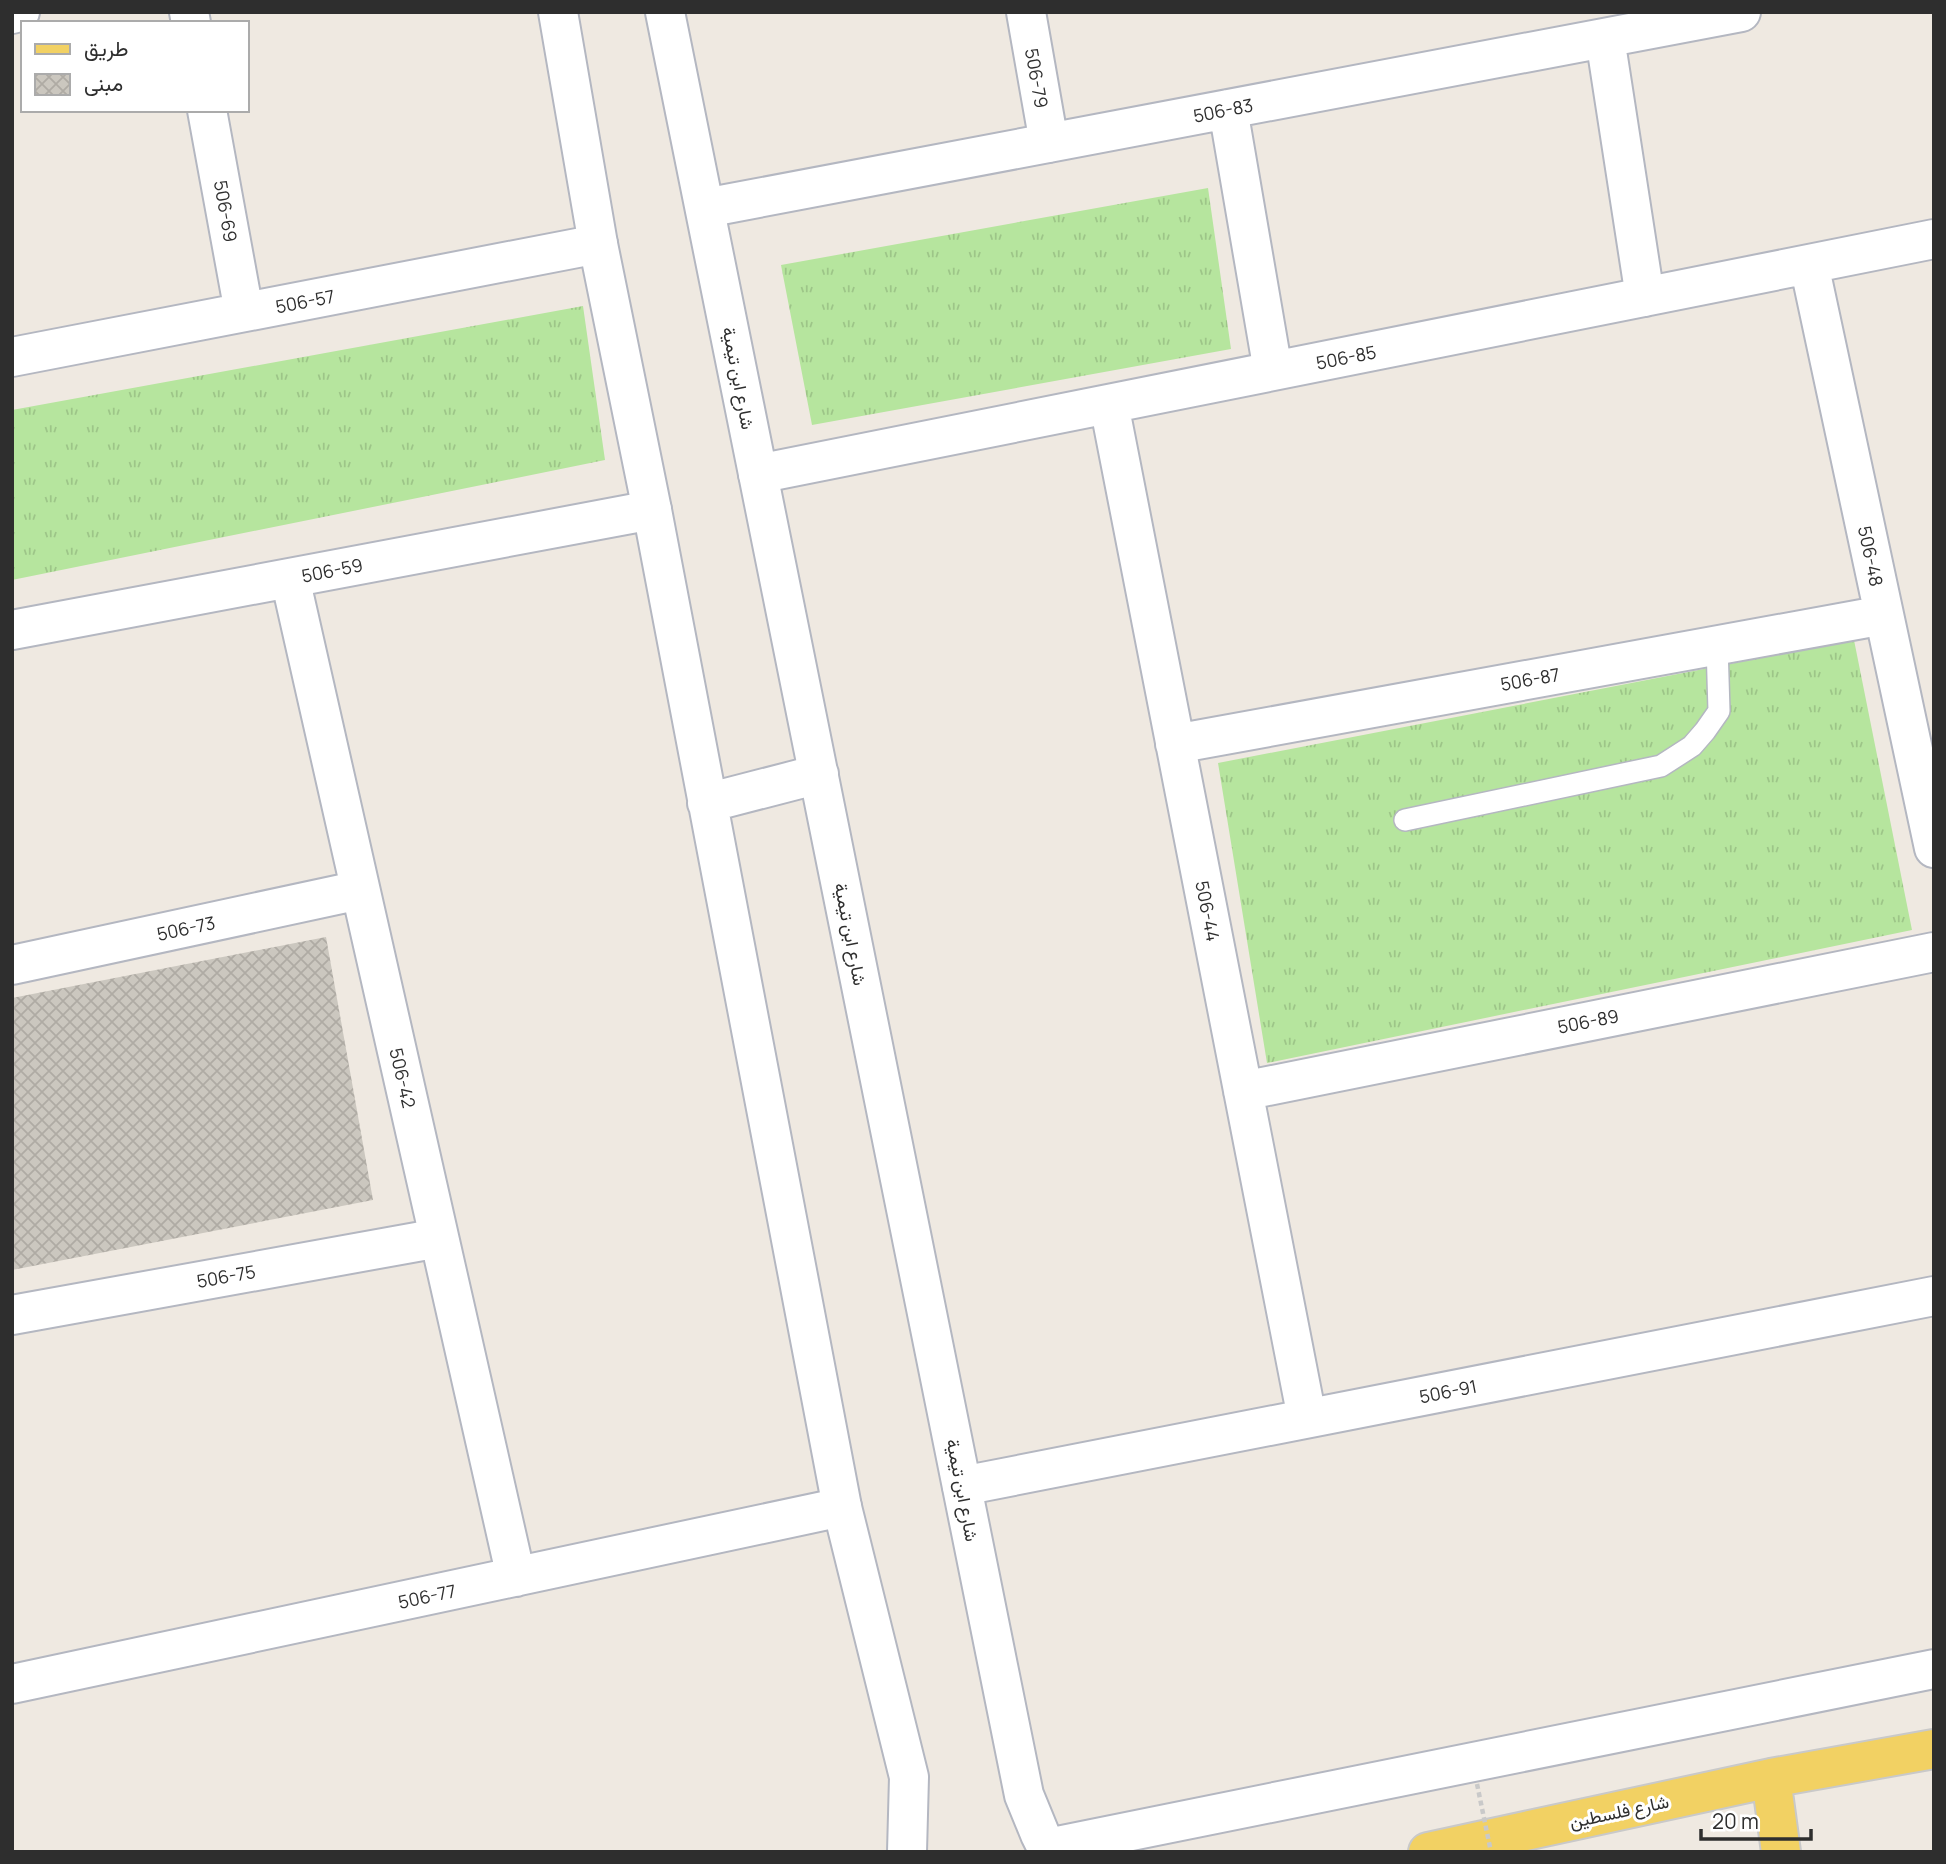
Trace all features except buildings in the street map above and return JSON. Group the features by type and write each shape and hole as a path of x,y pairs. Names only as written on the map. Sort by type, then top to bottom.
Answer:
{"main road":[{"name":"شارع فلسطين","path":"1428,1852 1771,1779 1934,1749"},
{"path":"1771,1779 1781,1852"}],"street":[{"path":"12,14 20,12"},
{"path":"558,12 598,244 652,510 842,1507 909,1777 907,1852"},
{"name":"شارع ابن تيمية","path":"665,12 1024,1794 1048,1850"},
{"name":"506-79","path":"1026,12 1049,143"},
{"name":"506-83","path":"705,208 1741,12"},
{"path":"1605,38 1645,297"},
{"path":"1228,109 1273,371"},
{"name":"506-69","path":"207,112 244,312"},
{"name":"506-85","path":"758,474 1934,239"},
{"name":"506-57","path":"12,357 598,244"},
{"name":"506-48","path":"1809,264 1934,848"},
{"name":"506-44","path":"1109,404 1307,1418"},
{"name":"506-59","path":"12,630 652,510"},
{"name":"506-42","path":"290,578 516,1577"},
{"name":"506-87","path":"1175,744 1884,615"},
{"path":"708,803 819,774"},
{"name":"506-73","path":"12,965 360,890"},
{"name":"506-89","path":"1243,1091 1934,952"},
{"name":"506-75","path":"12,1315 439,1238"},
{"name":"506-91","path":"962,1486 1934,1296"},
{"name":"506-77","path":"12,1684 842,1507"},
{"path":"1048,1850 1934,1669"}],"lane":[{"path":"1405,820 1661,766 1692,746 1719,711 1717,645"}],"path":[{"path":"1477,1784 1491,1852"}],"green space":[{"path":"1208,188 1231,349 812,425 781,265"},
{"path":"583,306 605,460 12,580 12,410"},
{"path":"1854,640 1912,930 1267,1063 1218,763"}]}
